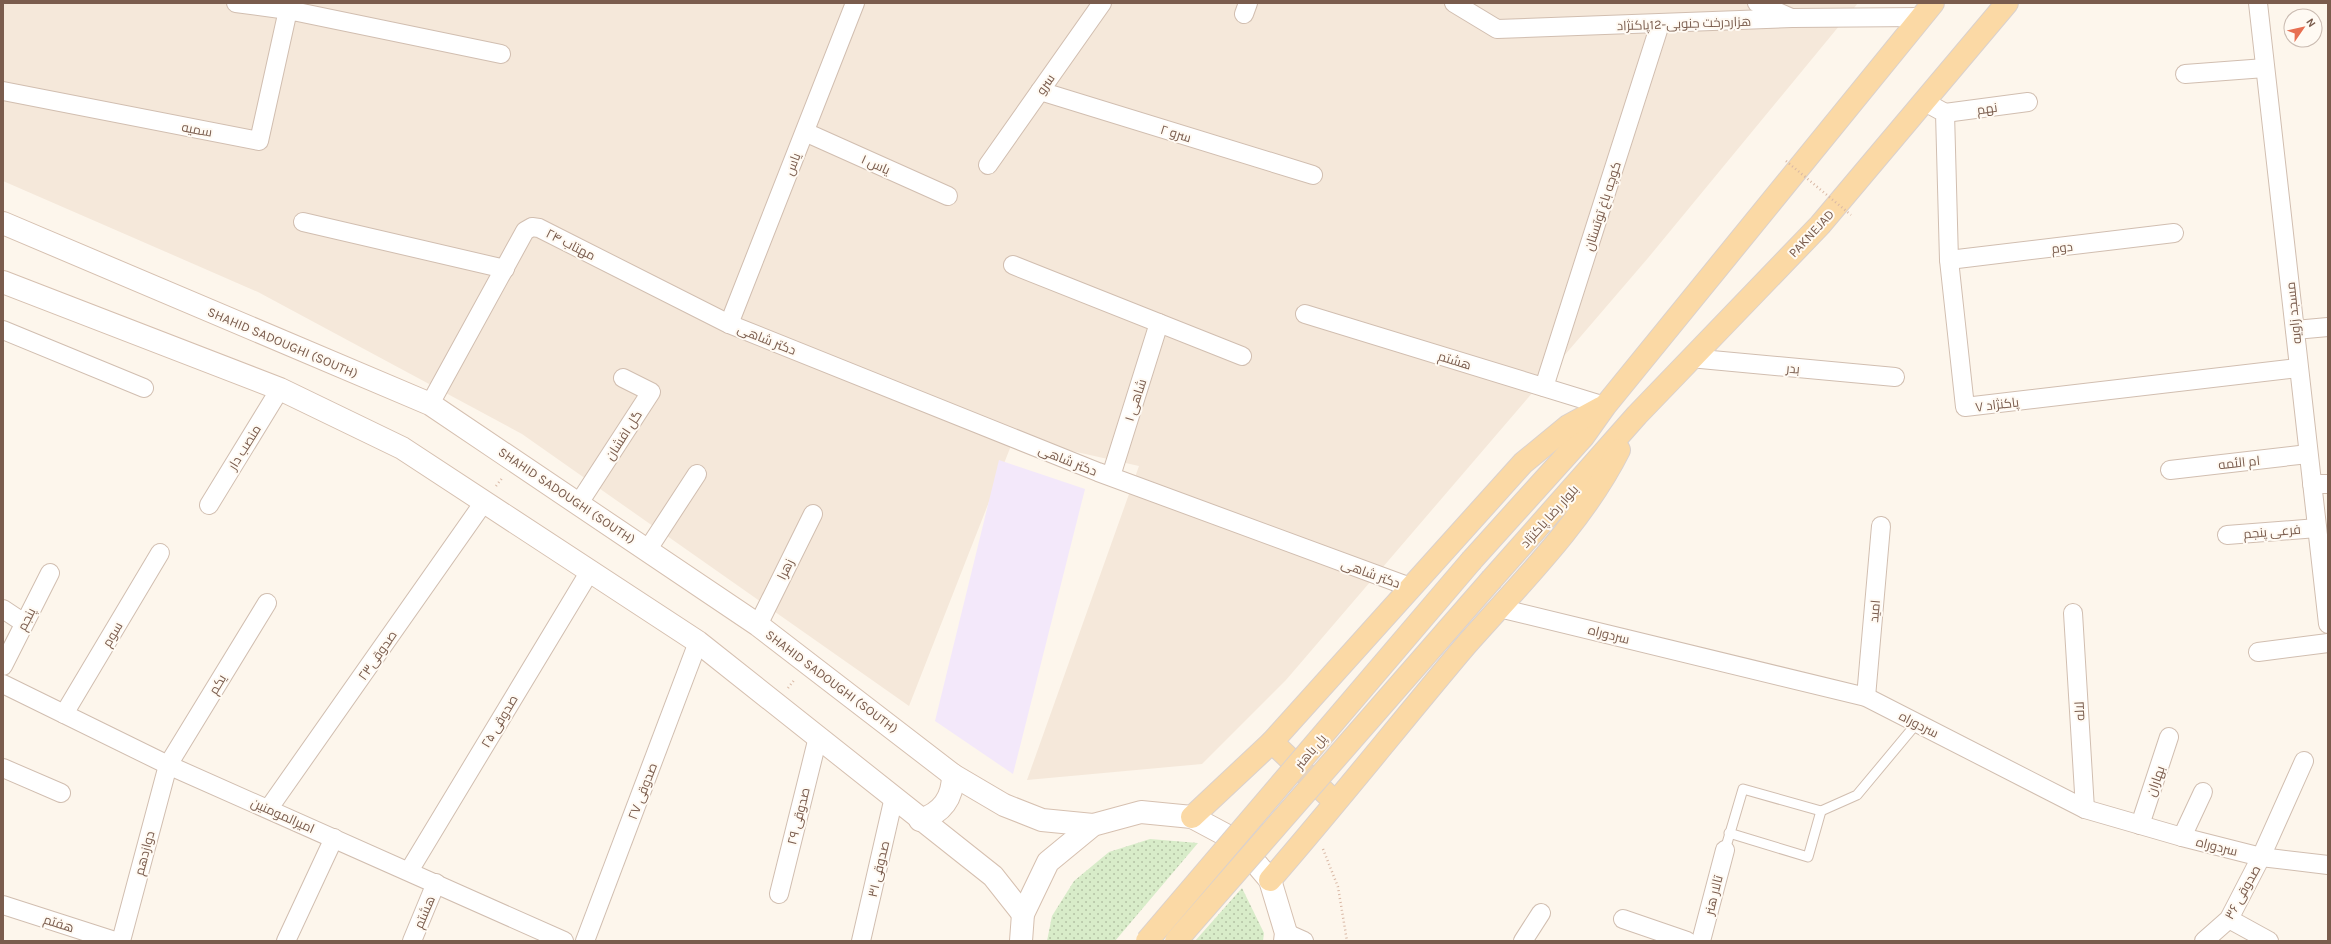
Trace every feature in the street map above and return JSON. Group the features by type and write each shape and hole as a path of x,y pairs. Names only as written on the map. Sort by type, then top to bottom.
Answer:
{"main road":[{"name":"PAKNEJAD","path":"1605,453 1637,415 1690,358 1820,225 2007,3"},
{"path":"1192,817 1272,742 1523,463 1568,426 1605,406 1927,10"},
{"name":"SHAHID SADOUGHI (SOUTH)","path":"3,223 430,404 648,549 758,625 809,662 953,775 1004,805 1042,820 1093,825"},
{"path":"4,286 280,389 402,448 698,642 920,820 993,876 1023,914"},
{"name":"پل باهنر","path":"1147,941 1472,560 1583,437 1605,406"},
{"path":"1270,880 1581,512 1609,471 1637,415"},
{"name":"بلوار رضا پاکنژاد","path":"1492,579 1605,453"},
{"name":"پل باهنر","path":"1176,941 1492,579"},
{"path":"1272,742 1335,802"},
{"path":"920,820 935,814 947,802 952,789 953,775"},
{"path":"1021,941 1023,914 1048,862 1093,825 1142,812 1192,817 1237,841 1270,880 1292,938"}],"street":[{"path":"236,3 289,6 501,54"},
{"name":"یاس","path":"729,324 855,3"},
{"name":"سرو","path":"988,165 1102,3"},
{"name":"هزاردرخت جنوبی-12پاکنژاد","path":"1454,3 1497,29 1660,24 1927,10"},
{"path":"1758,3 1792,18"},
{"name":"مسجد زاویه","path":"2258,3 2308,454 2320,484 2317,528 2328,624"},
{"name":"سمیه","path":"3,91 258,141 289,6"},
{"name":"کوچه باغ توتستان","path":"1544,387 1660,24"},
{"path":"2185,74 2265,68"},
{"name":"سرو ۲","path":"1040,91 1313,175"},
{"path":"1925,102 1945,113"},
{"name":"نهم","path":"1945,113 2028,102"},
{"name":"پاکنژاد ۷","path":"1945,113 1949,260 1965,408 2298,368"},
{"name":"یاس ۱","path":"805,132 948,196"},
{"path":"302,222 505,269"},
{"name":"مهتاب ۲۴","path":"430,404 525,231 532,227 539,228 729,324"},
{"name":"دوم","path":"1949,260 2174,233"},
{"path":"1013,265 1242,356"},
{"name":"هشتم","path":"1305,314 1605,406"},
{"name":"شاهی ۱","path":"1110,476 1159,323"},
{"name":"دکتر شاهی","path":"729,324 1110,476 1410,587"},
{"path":"2295,330 2328,327"},
{"path":"3,330 144,388"},
{"name":"بدر","path":"1690,358 1895,377"},
{"name":"گل افشان","path":"579,503 651,392 623,378"},
{"name":"منصب دار","path":"208,505 280,389"},
{"name":"ام الئمه","path":"2170,470 2308,454"},
{"path":"648,549 697,474"},
{"name":"صدوقی۲۳","path":"269,808 484,502"},
{"name":"زهرا","path":"758,625 812,514"},
{"name":"امید","path":"1866,697 1881,526"},
{"name":"فرعی پنجم","path":"2227,535 2317,528"},
{"name":"سوم","path":"64,714 160,553"},
{"name":"صدوقی ۲۵","path":"409,871 590,571"},
{"name":"پنجم","path":"3,666 50,573"},
{"name":"یکم","path":"168,765 267,603"},
{"name":"سردوراه","path":"1499,608 1866,697 2085,809 2182,838 2262,857 2328,865"},
{"path":"3,609 24,622"},
{"name":"لاله","path":"2073,613 2085,809"},
{"name":"صدوقی ۲۷","path":"585,941 698,642"},
{"path":"2258,652 2328,643"},
{"name":"امیرالمومنین","path":"3,684 168,765 269,808 436,883 531,934 564,941"},
{"name":"صدوقی ۲۹","path":"778,894 818,737"},
{"name":"بهاران","path":"2140,825 2170,737"},
{"name":"صدوقی ۳۶","path":"2204,941 2230,919 2262,857 2304,761"},
{"name":"دوازدهم","path":"121,941 168,765"},
{"path":"3,768 61,793"},
{"path":"2182,838 2203,792"},
{"name":"صدوقی ۳۱","path":"861,941 894,798"},
{"path":"286,941 334,838"},
{"name":"تالار هنر","path":"1701,941 1727,841"},
{"name":"هشتم","path":"412,941 436,883"},
{"name":"هفتم","path":"3,905 115,941"},
{"path":"1522,941 1541,913"},
{"path":"1624,919 1687,941"},
{"path":"2230,919 2270,941"}],"lane":[{"path":"1821,811 1808,857 1727,841 1743,790 1821,811 1858,795 1917,723"}],"path":[{"path":"1786,161 1851,215"},
{"path":"484,502 515,460"},
{"path":"776,704 809,662"},
{"path":"1314,829 1338,887 1347,941"}],"shaded area":[{"path":"3,3 1858,3 1648,258 1286,680 1202,764 1027,780 1139,466 1014,438 909,706 522,434 258,292 3,181"},
{"path":"999,460 1085,489 1013,774 935,721"}],"green space":[{"path":"1150,839 1198,843 1115,941 1047,941 1052,916 1074,881 1109,852"},
{"path":"1242,888 1264,933 1263,941 1195,941"}]}
